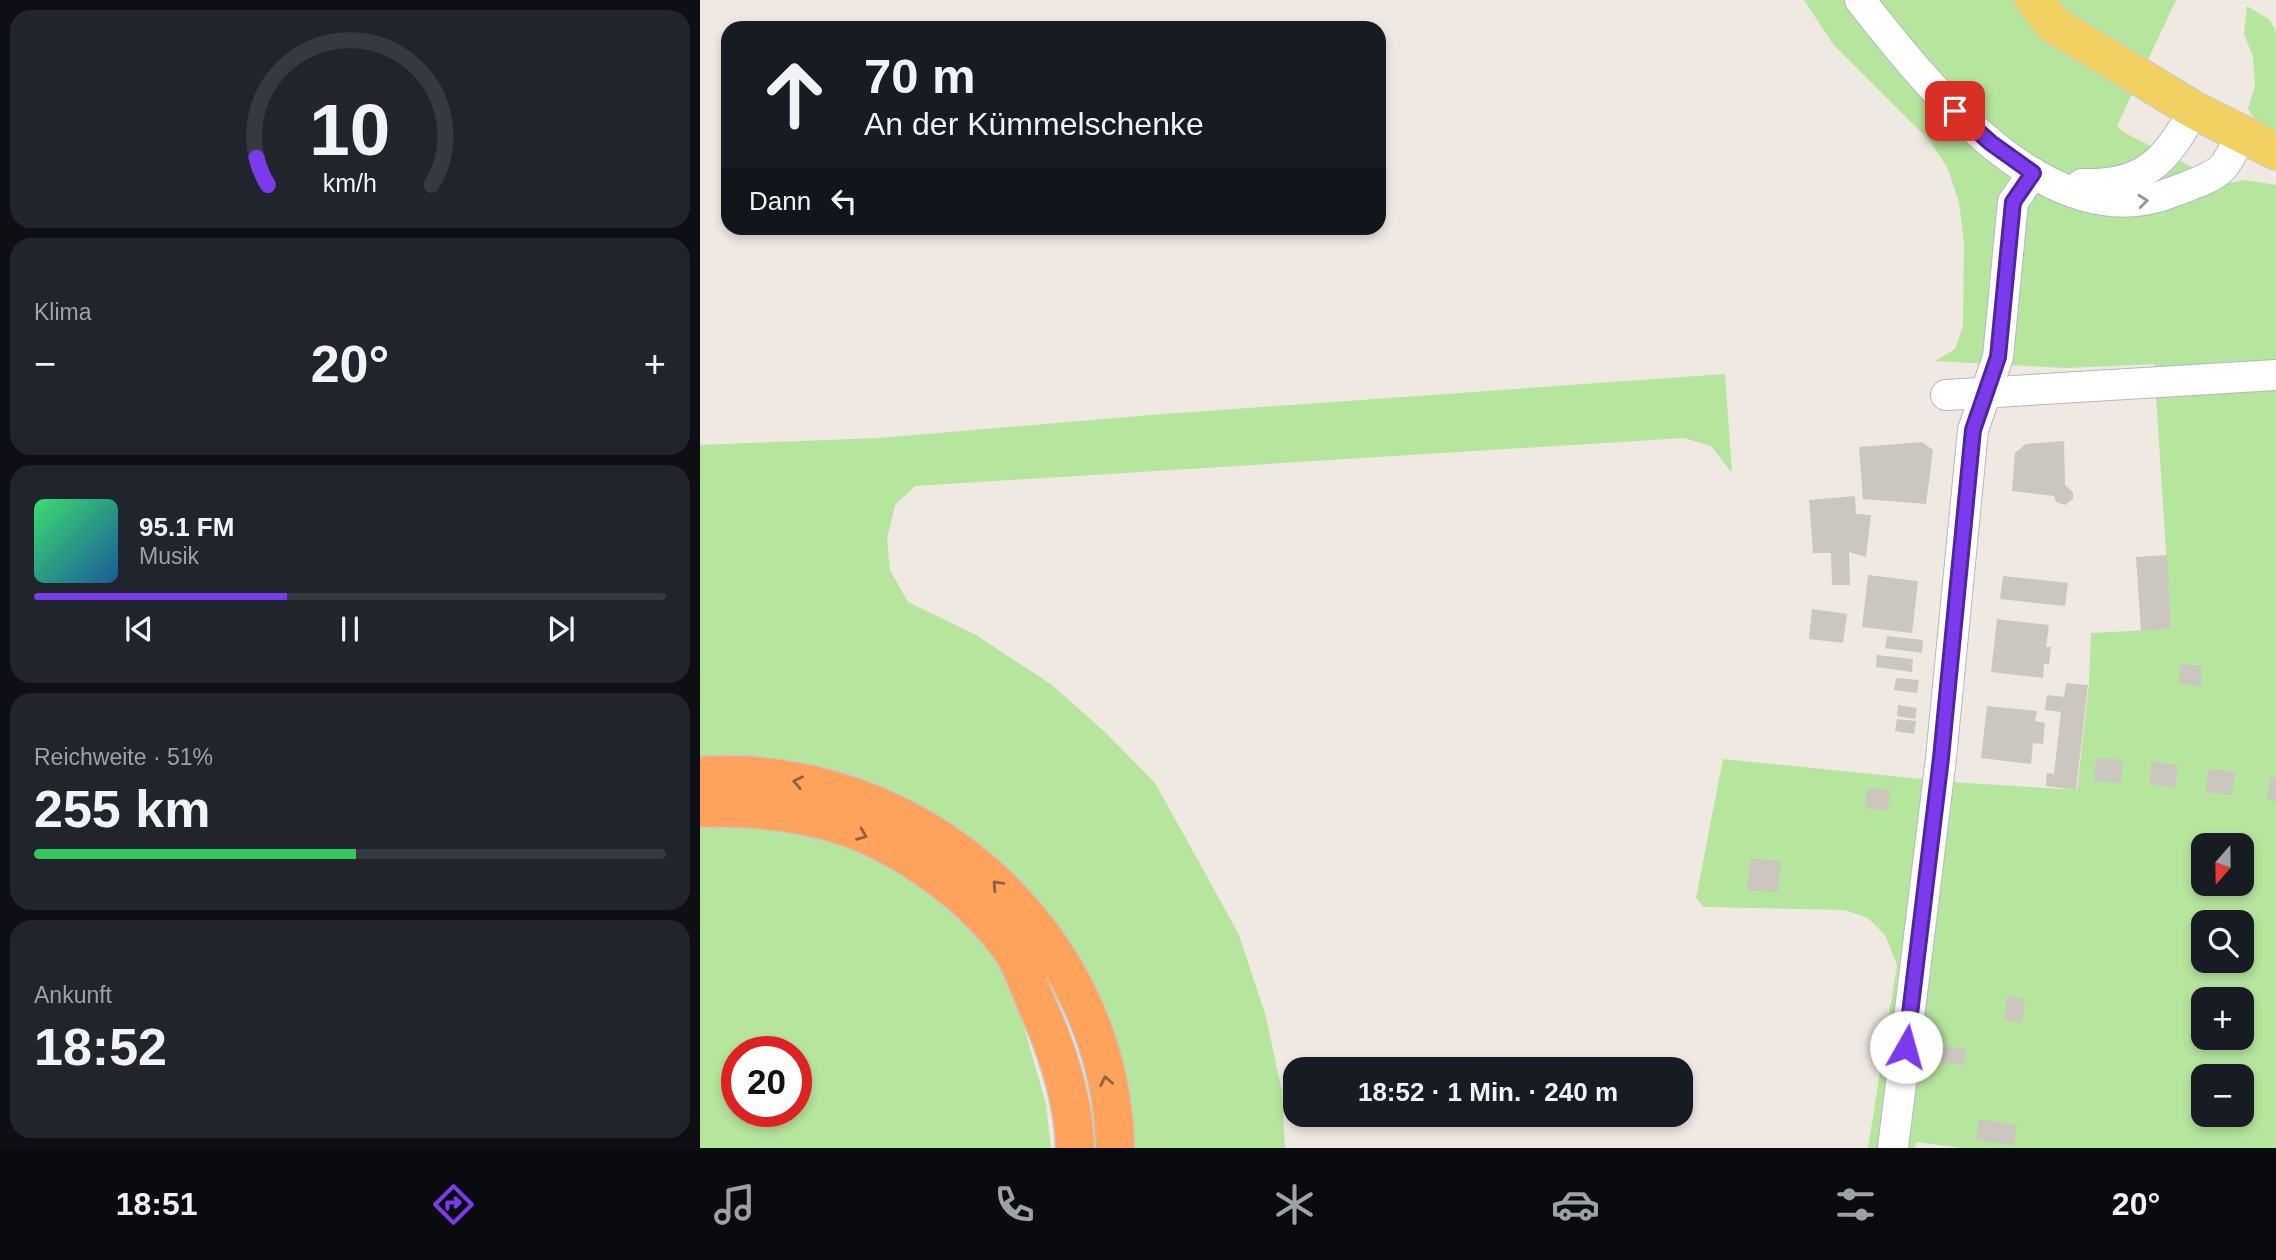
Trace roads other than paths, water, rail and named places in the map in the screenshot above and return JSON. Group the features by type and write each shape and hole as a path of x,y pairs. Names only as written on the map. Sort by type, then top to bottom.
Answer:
{"highway":[{"path":"700,776 724,774 775,778 827,789 869,802 906,819 951,845 990,877 1031,921 1064,969 1088,1020 1103,1065 1114,1122 1115,1148"},
{"path":"700,808 734,807 829,821 872,839 909,859 944,881 979,911 1008,944 1054,1045 1069,1097 1075,1148"}],"main road":[{"path":"2034,0 2054,25 2194,110 2276,151"}],"street":[{"path":"1860,0 1919,76 1973,128 2043,178 2073,193 2124,203 2156,199 2222,168 2241,135"},
{"path":"1893,1148 1940,765 1973,430 1998,357 2013,202 2043,178 2110,185 2135,178 2159,160 2176,142 2194,110"},
{"path":"1945,395 2276,375"}]}
